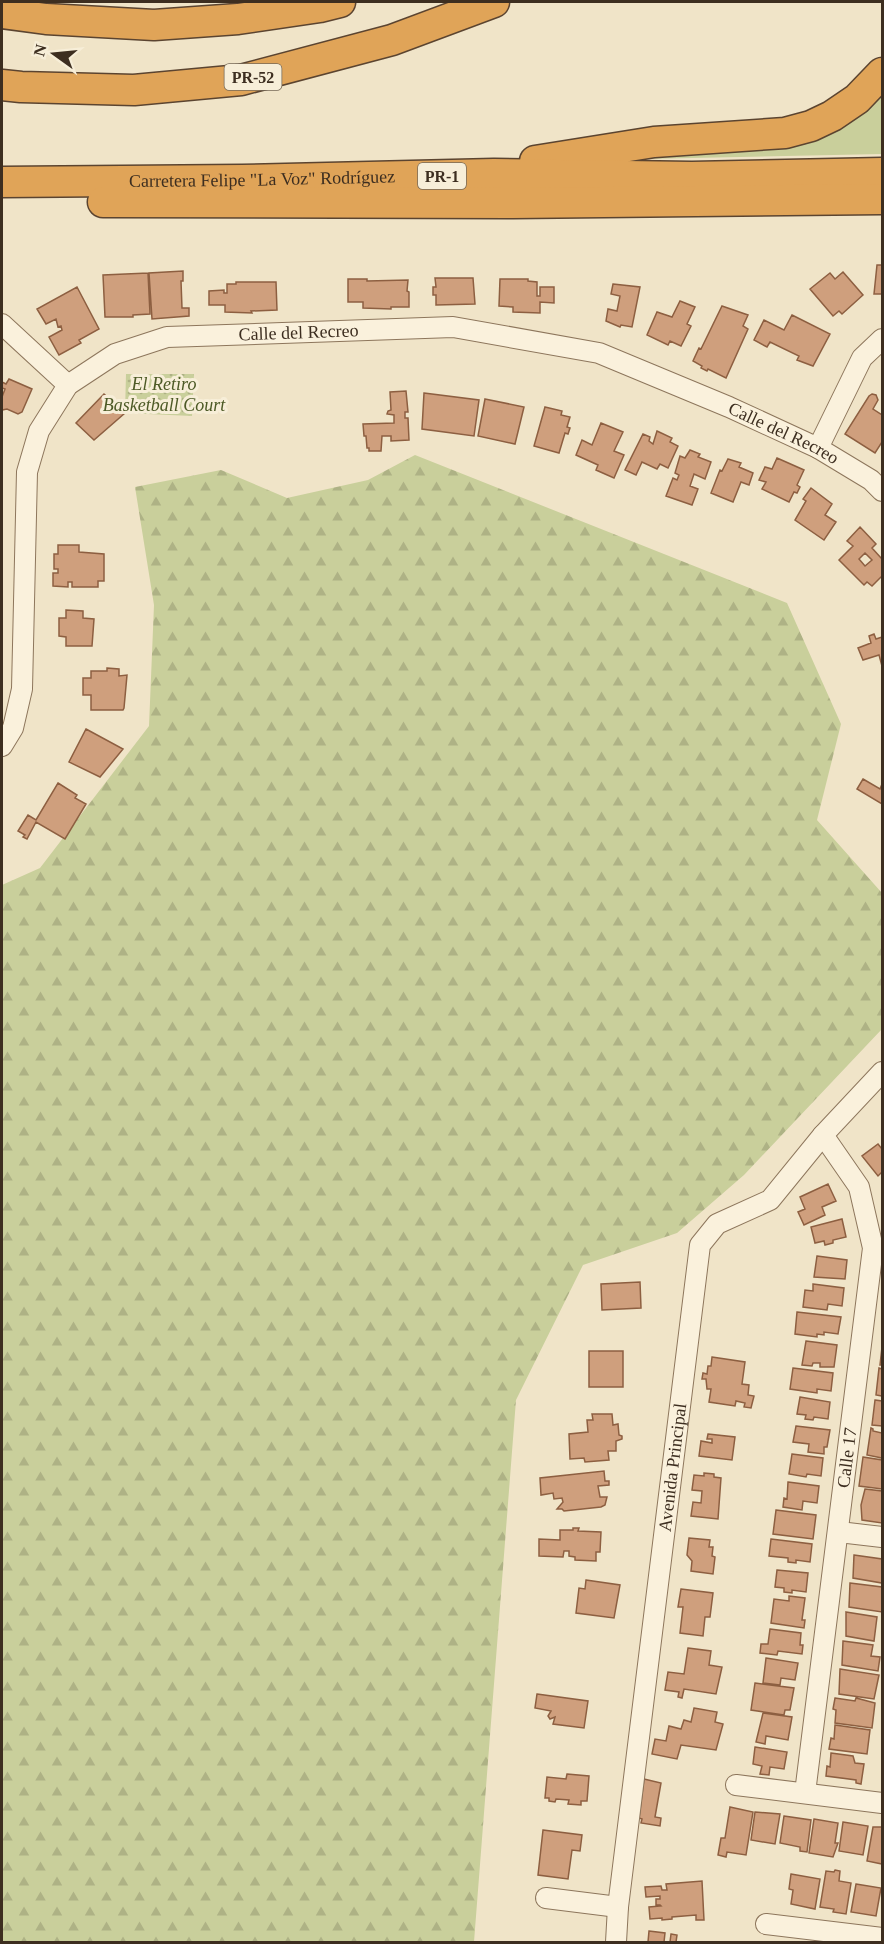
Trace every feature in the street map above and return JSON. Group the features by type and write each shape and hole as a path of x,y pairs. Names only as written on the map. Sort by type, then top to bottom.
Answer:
{"highway":[{"path":"2,13 46,19 154,25 238,19 321,7 340,2"},
{"name":"PR-52","path":"2,85 134,90 242,80 392,40 494,2"},
{"path":"431,176 551,159 654,141 785,133 811,126 832,116 857,99 882,73"},
{"name":"Carretera Felipe \"La Voz\" Rodríguez","path":"2,182 494,174 692,177 882,173"},
{"name":"Carretera Felipe \"La Voz\" Rodríguez","path":"2,202 513,203 882,199"}],"street":[{"path":"2,324 68,385"},
{"name":"Calle del Recreo","path":"2,746 14,728 22,690 27,472 39,431 68,385 115,354 167,337 453,327 599,353 729,407 818,448 872,480 882,491"},
{"path":"818,448 862,358 882,339"},
{"name":"Avenida Principal","path":"616,1942 618,1907 700,1245 717,1224 770,1200 823,1135 882,1072"},
{"name":"Calle 17","path":"806,1793 873,1248 859,1187 823,1135"},
{"path":"838,1532 882,1537"},
{"path":"736,1785 882,1803"},
{"path":"546,1898 618,1907"},
{"path":"766,1924 839,1937 882,1938"}],"green space":[{"path":"882,82 882,154 596,160 746,143"},
{"name":"El Retiro Basketball Court","path":"126,374 194,374 192,416 125,413"},
{"path":"415,455 787,603 841,724 817,820 882,893 882,1029 744,1175 677,1233 583,1265 516,1400 474,1942 2,1942 2,885 40,868 149,726 154,605 135,487 221,470 287,498 368,480"}],"building":[{"path":"877,265 882,265 882,294 874,294"},
{"path":"183,271 182,308 189,308 189,316 152,319 149,273"},
{"path":"843,272 863,295 842,314 839,311 833,316 810,289 830,273 835,279"},
{"path":"148,273 150,314 133,315 133,317 105,317 103,275"},
{"path":"435,278 473,278 475,304 436,305 436,295 433,295 433,287 436,287"},
{"path":"348,279 408,280 409,307 363,308 363,302 348,302"},
{"path":"500,279 528,279 528,281 537,282 537,296 540,296 540,287 554,287 554,303 540,302 540,313 513,312 513,307 499,306"},
{"path":"236,282 276,282 277,310 251,311 252,313 225,312 225,305 209,305 209,291 224,290 224,293 227,293 227,284 236,284"},
{"path":"613,284 640,287 632,327 621,325 620,327 606,321 608,309 617,311 620,296 611,294"},
{"path":"77,287 99,329 79,340 81,343 59,355 49,337 62,330 61,326 58,327 56,319 46,324 37,309"},
{"path":"680,301 695,307 687,324 691,326 681,346 670,341 668,345 647,335 657,312 672,317"},
{"path":"722,306 748,315 743,326 748,329 726,378 701,368 702,366 693,361"},
{"path":"792,315 830,334 813,366 797,360 799,356 770,342 767,347 754,340 764,320 784,330"},
{"path":"9,379 32,389 22,412 18,414 7,409 2,410 2,397 5,389 2,388 2,382 6,384"},
{"path":"406,391 408,412 405,412 405,418 408,418 409,440 391,441 391,436 382,436 381,451 369,451 363,424 394,423 394,415 387,414 391,410 390,392"},
{"path":"424,393 479,400 474,436 422,429"},
{"path":"104,394 125,413 94,440 76,423"},
{"path":"872,394 876,395 878,400 873,409 882,415 882,442 875,453 845,434"},
{"path":"485,399 524,407 515,444 478,436"},
{"path":"545,407 562,411 561,415 570,417 567,427 570,428 568,434 565,433 559,453 534,446"},
{"path":"601,423 623,432 614,451 624,455 614,478 596,470 598,465 576,455 582,440 592,445"},
{"path":"657,431 672,438 670,442 678,446 668,468 660,464 657,469 642,462 636,475 625,470 643,434 650,437 649,441 653,444"},
{"path":"690,450 700,454 698,457 711,462 705,479 694,474 690,486 698,489 692,505 666,496 673,478 677,480 679,475 675,473 680,456 685,458"},
{"path":"777,458 804,470 797,485 800,487 797,493 794,492 789,502 762,489 766,482 759,480 765,467 772,469"},
{"path":"728,459 741,463 739,467 753,473 749,485 741,482 733,502 711,493 720,470 722,471"},
{"path":"811,488 832,504 825,515 836,522 824,540 795,520 806,501 803,499"},
{"path":"860,527 876,544 872,548 882,559 882,576 872,586 867,582 864,585 839,560 853,546 847,541","holes":["865,553 872,560 865,566 859,559"]},
{"path":"58,545 79,545 79,552 104,554 104,581 98,581 98,587 72,587 72,582 68,582 68,587 53,586 53,573 58,573 58,569 54,569 54,554 58,554"},
{"path":"66,610 83,611 83,618 94,619 92,646 66,646 66,637 59,636 59,618 66,618"},
{"path":"874,634 876,639 882,637 882,666 879,655 863,660 858,648 871,643 869,636"},
{"path":"107,668 119,669 119,676 127,675 124,708 123,710 91,710 91,695 83,695 83,678 91,678 91,671 107,671"},
{"path":"86,729 123,749 100,777 69,762"},
{"path":"863,779 880,789 882,784 882,804 857,789"},
{"path":"58,783 77,795 75,798 86,804 65,839 36,822 27,839 23,837 25,835 18,831 28,815 36,820"},
{"path":"878,1144 882,1149 882,1172 878,1176 862,1156"},
{"path":"828,1184 836,1201 822,1207 825,1215 804,1225 798,1212 805,1209 800,1197"},
{"path":"842,1219 846,1237 833,1240 833,1243 825,1245 824,1241 815,1243 811,1227"},
{"path":"817,1256 847,1260 845,1279 814,1277"},
{"path":"640,1282 641,1308 602,1310 601,1284"},
{"path":"813,1284 844,1288 842,1306 828,1304 827,1310 803,1307 805,1290 813,1291"},
{"path":"797,1312 841,1317 838,1334 824,1332 824,1335 817,1334 817,1337 795,1334"},
{"path":"806,1341 837,1345 834,1367 820,1367 820,1363 813,1363 812,1366 802,1365"},
{"path":"589,1351 623,1351 623,1387 589,1387"},
{"path":"712,1357 745,1362 742,1384 749,1385 748,1395 754,1396 751,1408 744,1407 745,1403 736,1401 735,1406 709,1402 711,1389 707,1389 706,1379 702,1379 703,1373 707,1374 708,1366 711,1366"},
{"path":"793,1368 833,1373 831,1391 817,1389 817,1393 790,1389"},
{"path":"879,1368 882,1369 882,1396 876,1395"},
{"path":"800,1397 830,1402 828,1419 814,1417 813,1420 805,1419 806,1415 797,1414"},
{"path":"875,1400 882,1401 882,1426 872,1425"},
{"path":"592,1414 612,1414 613,1425 618,1424 619,1435 622,1439 616,1441 616,1451 608,1451 609,1460 585,1462 584,1458 570,1459 569,1434 588,1432 587,1420 593,1420"},
{"path":"796,1426 830,1430 824,1454 808,1452 809,1444 793,1442"},
{"path":"871,1428 873,1431 882,1433 882,1458 867,1455"},
{"path":"708,1434 735,1437 732,1460 699,1456 701,1441 712,1443 712,1439 707,1439"},
{"path":"792,1454 823,1458 821,1476 807,1474 806,1477 789,1474"},
{"path":"863,1457 882,1460 882,1489 859,1486"},
{"path":"604,1471 605,1481 609,1481 609,1485 598,1486 600,1497 607,1497 605,1505 601,1507 564,1511 557,1509 563,1502 562,1498 554,1499 553,1493 541,1495 540,1478"},
{"path":"704,1473 714,1474 714,1477 721,1478 718,1519 691,1516 693,1502 701,1503 702,1491 692,1490 694,1475 704,1476"},
{"path":"788,1482 819,1486 817,1503 803,1501 802,1510 783,1507 784,1498 787,1499"},
{"path":"865,1489 882,1491 882,1523 862,1520 861,1505"},
{"path":"776,1510 816,1515 813,1539 773,1534"},
{"path":"573,1528 579,1528 578,1531 601,1532 600,1552 596,1552 596,1561 575,1560 575,1557 569,1556 569,1551 564,1551 563,1557 539,1556 539,1539 560,1540 560,1530 573,1530"},
{"path":"689,1538 710,1540 709,1547 713,1547 712,1556 715,1557 713,1574 691,1571 692,1561 687,1555"},
{"path":"771,1539 812,1544 810,1562 796,1560 796,1563 788,1562 788,1558 769,1556"},
{"path":"854,1555 882,1559 882,1583 853,1578"},
{"path":"777,1570 808,1573 806,1592 792,1590 792,1593 784,1592 784,1588 775,1587"},
{"path":"586,1580 620,1585 614,1618 576,1613 579,1588 585,1589"},
{"path":"850,1583 882,1587 882,1612 849,1607"},
{"path":"681,1589 713,1593 710,1617 705,1617 703,1636 680,1633 683,1607 678,1607"},
{"path":"789,1596 805,1598 802,1620 805,1620 804,1628 771,1623 774,1599 789,1601"},
{"path":"846,1612 877,1617 874,1641 846,1636"},
{"path":"770,1629 801,1633 802,1654 778,1651 777,1655 760,1653 761,1644 768,1644"},
{"path":"843,1641 873,1645 871,1656 880,1657 878,1671 842,1665"},
{"path":"688,1648 711,1651 709,1665 722,1667 716,1694 684,1689 682,1698 678,1697 679,1692 665,1690 668,1672 684,1674"},
{"path":"766,1658 798,1663 795,1680 781,1678 780,1685 763,1683"},
{"path":"840,1669 879,1675 874,1699 839,1694"},
{"path":"755,1683 794,1688 790,1710 785,1710 784,1715 751,1710"},
{"path":"537,1694 588,1701 584,1728 553,1724 555,1717 550,1719 548,1716 551,1711 535,1708"},
{"path":"835,1698 855,1701 856,1698 875,1703 872,1728 835,1723 836,1710 833,1709"},
{"path":"694,1708 717,1712 715,1722 723,1724 716,1750 681,1745 677,1759 652,1754 655,1739 666,1741 669,1726 681,1729 684,1720 691,1722"},
{"path":"763,1713 792,1717 788,1740 766,1736 765,1744 756,1742"},
{"path":"835,1725 870,1730 867,1754 829,1749 831,1738 834,1739"},
{"path":"755,1747 787,1752 784,1769 770,1767 769,1775 760,1774 762,1766 753,1764"},
{"path":"831,1753 853,1756 855,1763 864,1764 861,1784 856,1783 856,1780 826,1776 827,1766 830,1767"},
{"path":"567,1774 589,1776 587,1801 581,1801 581,1805 568,1804 569,1800 556,1799 555,1802 545,1798 547,1777 566,1779"},
{"path":"644,1779 661,1783 655,1817 661,1818 660,1826 641,1823 642,1819 639,1818"},
{"path":"730,1807 753,1812 746,1855 727,1852 726,1857 718,1855 721,1838 725,1838"},
{"path":"755,1812 780,1814 775,1844 751,1840"},
{"path":"784,1816 811,1820 807,1852 800,1851 800,1847 780,1843"},
{"path":"814,1819 838,1823 835,1843 838,1843 833,1857 809,1853"},
{"path":"843,1822 868,1826 863,1855 839,1851"},
{"path":"873,1827 882,1827 882,1864 867,1861"},
{"path":"543,1830 582,1835 580,1851 572,1850 568,1879 538,1875"},
{"path":"835,1870 840,1871 839,1881 851,1883 846,1914 820,1907 826,1871 834,1872"},
{"path":"791,1874 820,1879 815,1909 791,1904 793,1890 789,1889"},
{"path":"702,1881 704,1920 696,1920 696,1915 662,1920 662,1918 650,1919 649,1907 661,1906 656,1905 656,1899 660,1899 660,1896 646,1897 645,1887 661,1886 662,1890 667,1890 666,1884"},
{"path":"856,1884 881,1888 876,1916 851,1912"},
{"path":"649,1931 665,1933 664,1942 648,1942"},
{"path":"671,1934 677,1935 676,1942 670,1942"}]}
